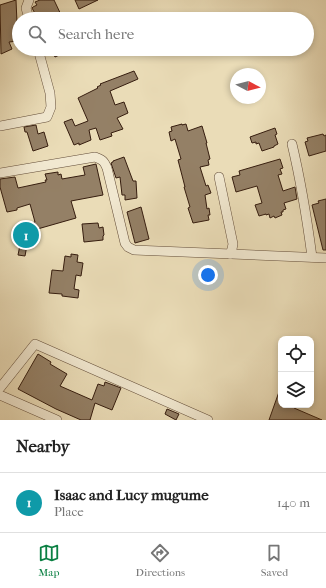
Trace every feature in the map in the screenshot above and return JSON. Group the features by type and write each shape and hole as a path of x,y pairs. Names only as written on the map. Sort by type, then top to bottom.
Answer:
{"street":[{"path":"27,12 26,8 28,0"},
{"path":"0,126 46,117 51,107 50,93 40,56"},
{"path":"292,144 307,215 312,257"},
{"path":"0,173 95,157 100,159 104,162 107,168 125,243 128,247 134,250 326,258"},
{"path":"219,177 233,244 230,254"},
{"path":"0,388 35,344 208,420"},
{"path":"0,395 57,420"}],"building":[{"path":"16,0 17,12 12,12 12,42 9,42 12,49 1,54 0,5"},
{"path":"40,0 54,0 60,12 34,12 32,8 37,5 35,2"},
{"path":"75,0 98,0 79,9"},
{"path":"134,71 138,79 110,91 115,105 124,102 128,113 117,118 123,129 111,133 112,136 100,140 96,128 89,130 91,140 79,145 79,143 74,145 64,122 72,119 75,126 88,121 78,98 98,88 97,87 101,85 100,84"},
{"path":"186,124 188,131 202,126 207,143 210,159 208,160 209,165 200,167 206,186 208,185 211,193 205,195 207,209 209,208 209,220 193,223 188,208 190,207 178,160 181,159 175,139 171,141 169,132 172,131 171,127"},
{"path":"36,125 38,134 44,132 48,146 33,151 24,127"},
{"path":"275,128 277,134 275,135 278,144 274,147 262,151 259,143 252,143 250,137"},
{"path":"323,134 324,136 326,135 326,151 309,156 305,142 308,141 307,138"},
{"path":"124,157 133,181 136,181 137,198 125,200 125,195 122,195 120,177 116,178 111,163"},
{"path":"280,159 283,168 280,169 282,174 278,175 283,191 295,187 297,199 284,203 286,209 281,212 282,215 275,218 274,216 270,218 269,214 259,216 255,205 262,203 257,186 236,192 232,177 240,175 239,171"},
{"path":"96,164 103,195 71,201 76,218 34,230 36,241 27,245 25,256 18,255 20,245 14,228 35,222 30,204 17,208 17,210 7,212 0,187 0,179 15,177 18,188 46,182 45,180 47,180 45,174 58,172 58,175 61,174 62,179 85,175 83,167"},
{"path":"326,199 326,250 323,250 312,205 319,203 318,201"},
{"path":"141,207 149,239 135,243 127,212"},
{"path":"98,223 99,228 103,227 103,240 84,242 82,224"},
{"path":"71,254 78,255 77,262 83,263 81,276 76,275 74,289 79,290 78,298 62,296 62,294 49,293 52,270 63,271 65,256 71,257"},
{"path":"38,354 51,362 50,364 67,374 60,386 92,400 98,384 104,386 105,382 121,388 112,410 95,403 90,420 81,420 18,389"},
{"path":"278,395 278,408 294,408 322,420 269,420"},
{"path":"167,409 179,414 176,420 165,414"}],"place":[{"name":"Isaac and Lucy mugume","path":"26,235"}]}
